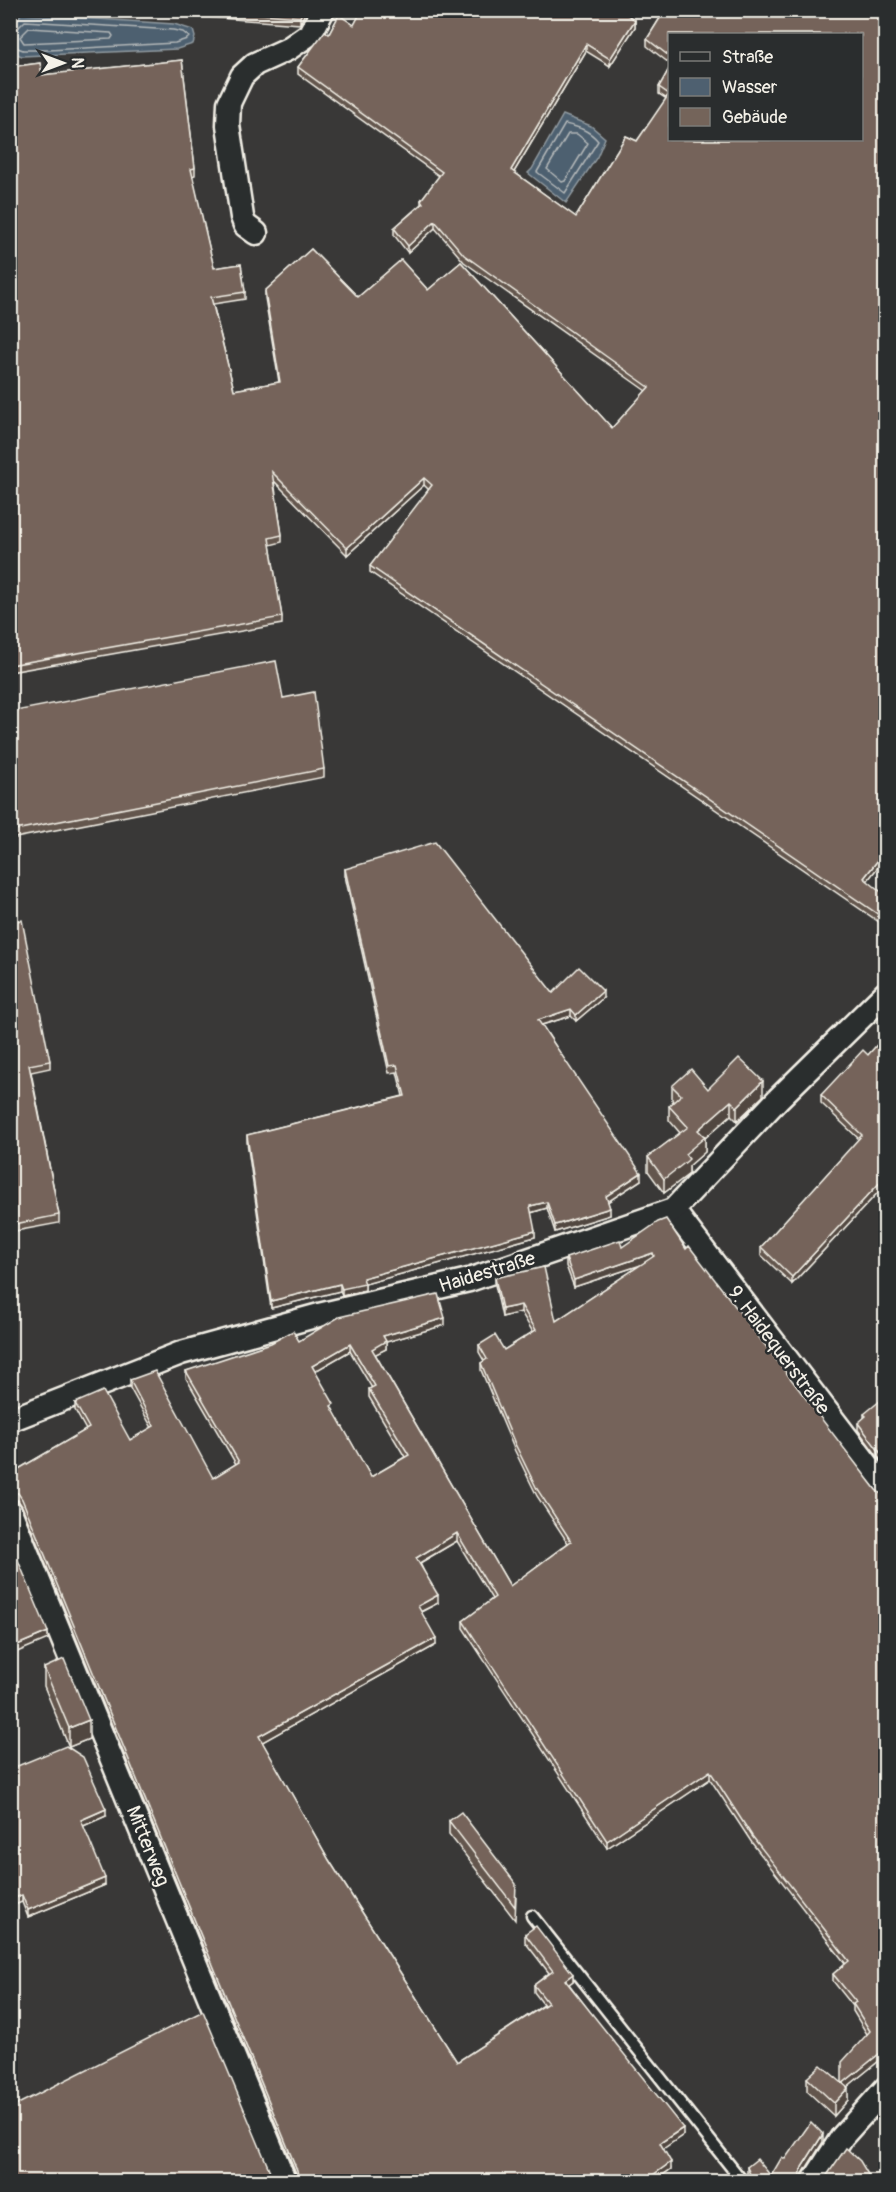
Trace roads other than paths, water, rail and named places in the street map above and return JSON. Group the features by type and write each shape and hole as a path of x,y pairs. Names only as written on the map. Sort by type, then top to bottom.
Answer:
{"street":[{"path":"256,232 244,225 242,217 228,125 229,103 242,76 255,64 288,49 310,33 323,10"},
{"name":"Haidestraße","path":"10,1420 181,1353 320,1315 469,1280 673,1210 885,993"},
{"name":"9. Haidequerstraße","path":"673,1210 885,1489"},
{"name":"Mitterweg","path":"10,1511 285,2181"},
{"path":"813,2181 842,2137 885,2088"}],"lane":[{"path":"532,1916 743,2181"}],"water":[{"path":"21,14 174,24 193,30 195,37 193,44 177,49 22,56 14,53 11,37 15,23"},
{"path":"563,115 591,126 605,138 597,157 566,203 528,173"}]}
